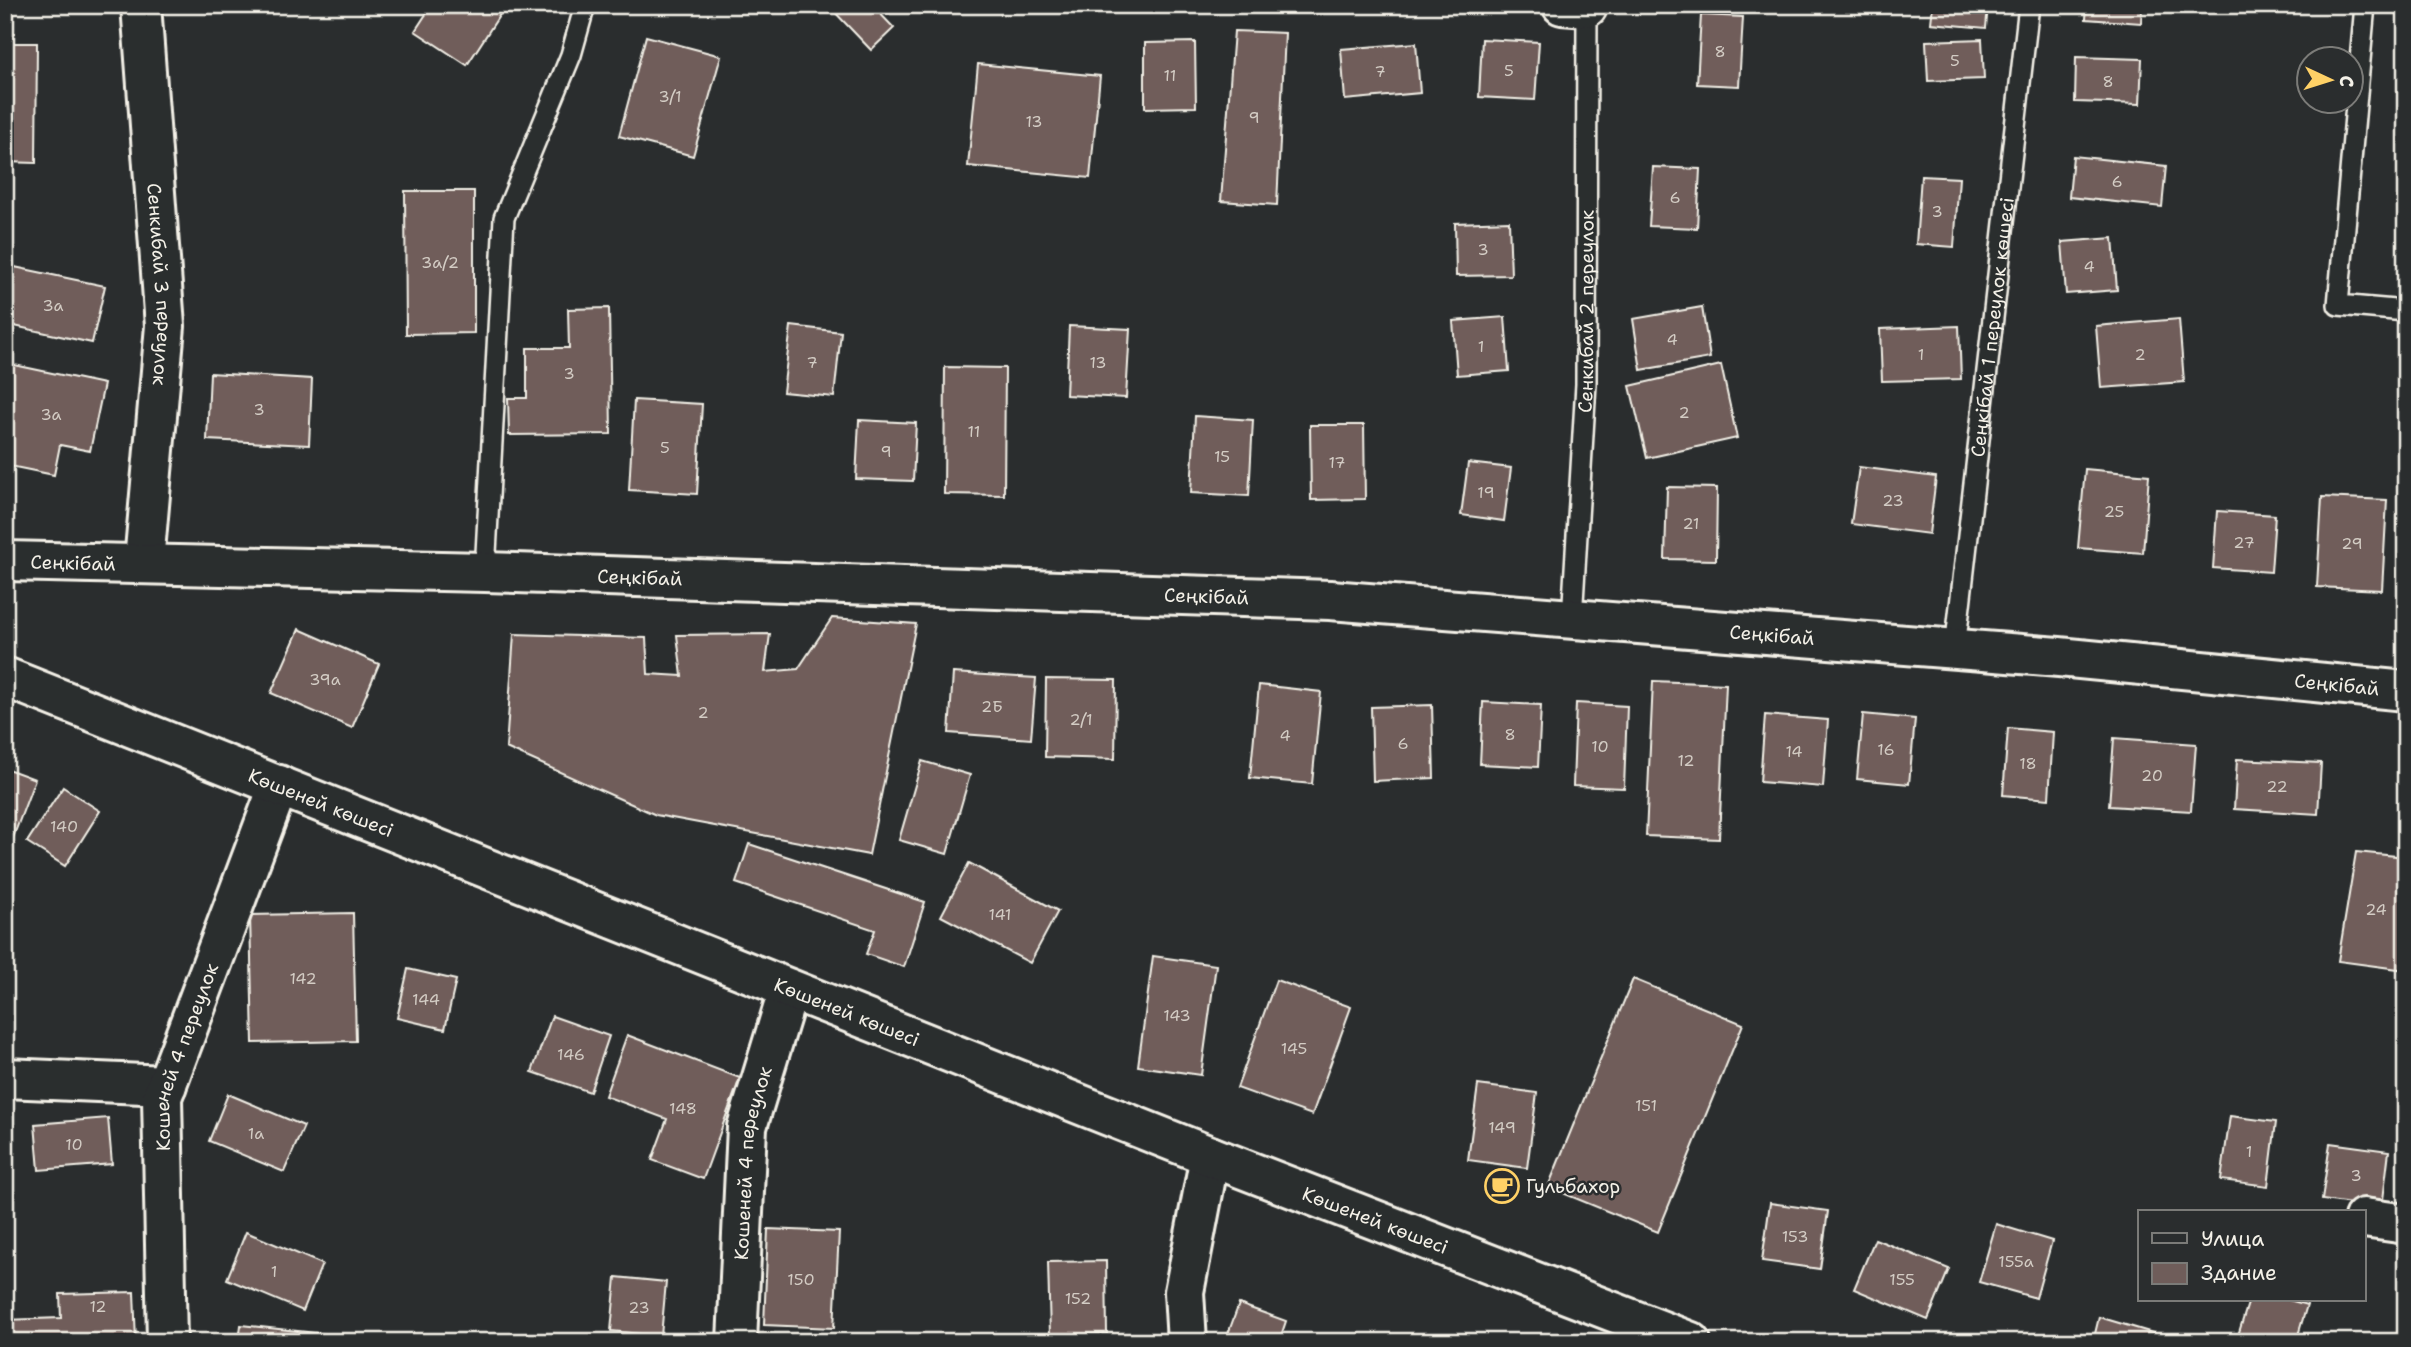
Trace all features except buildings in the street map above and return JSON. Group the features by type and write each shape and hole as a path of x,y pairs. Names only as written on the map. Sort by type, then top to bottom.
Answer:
{"street":[{"name":"Сенкибай 3 переулок","path":"141,5 165,326 144,562"},
{"name":"Сеңкібай","path":"5,561 144,562 485,572 1330,600 1955,649 2406,691"},
{"name":"Көшеней көшесі","path":"5,677 1210,1156 1691,1342"},
{"name":"Кошеней 4 переулок","path":"167,1342 162,1097 279,785"},
{"name":"Кошеней 4 переулок","path":"737,1342 747,1127 789,989"},
{"path":"5,1078 167,1085"},
{"path":"1187,1342 1184,1292 1210,1156"},
{"path":"2366,1219 2406,1224"}],"lane":[{"path":"485,572 504,218 571,55 585,5"},
{"name":"Сеңкібай 1 переулок көшесі","path":"1955,649 2029,5"},
{"path":"2365,5 2338,305 2406,311"},
{"name":"Сенкибай 2 переулок","path":"1572,619 1586,384 1579,6"}],"place":[{"name":"Гульбахор","path":"1502,1186"}]}
